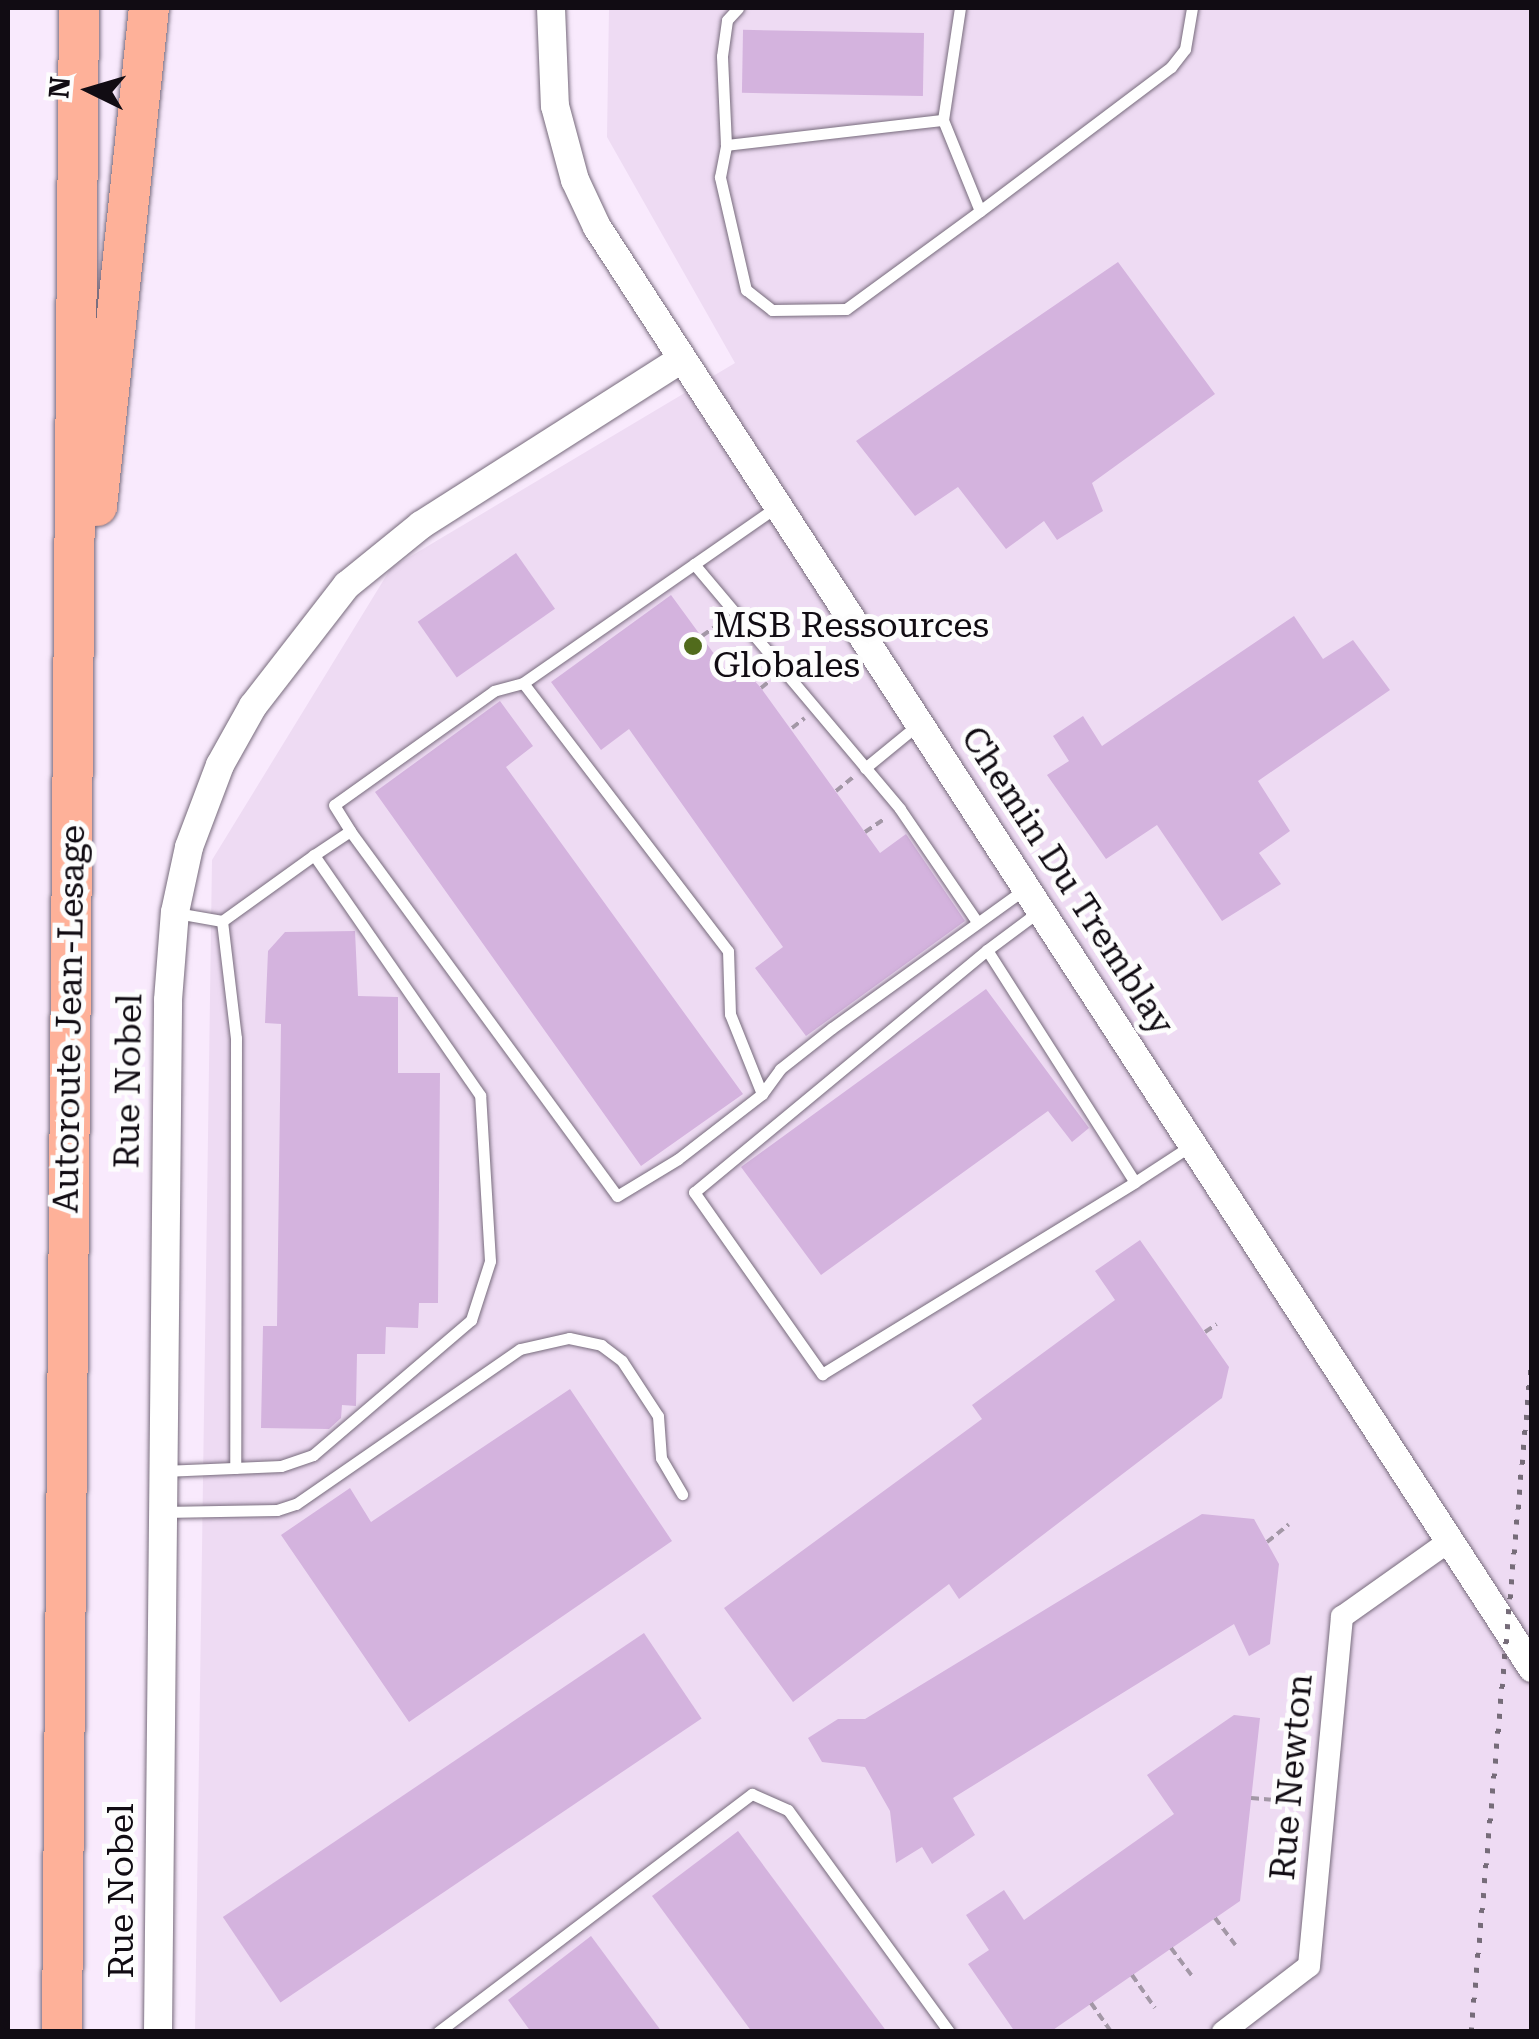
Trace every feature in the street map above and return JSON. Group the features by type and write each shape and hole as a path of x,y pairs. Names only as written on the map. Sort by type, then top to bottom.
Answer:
{"highway":[{"name":"Autoroute Jean-Lesage","path":"62,2032 79,8"},
{"path":"74,734 149,8"}],"street":[{"name":"Chemin Du Tremblay","path":"552,8 555,106 575,180 597,227 1532,1668"},
{"name":"Rue Nobel","path":"158,2032 168,1000 174,912 194,831 220,766 263,689 322,613 421,526 682,359"},
{"name":"Rue Newton","path":"1223,2032 1310,1966 1342,1617 1448,1542"}],"lane":[{"path":"738,8 727,20 722,56 726,145 720,178 736,266 746,290 772,310 846,309 1170,67 1185,50 1192,8"},
{"path":"960,8 943,120 980,211"},
{"path":"726,145 943,120"},
{"path":"778,506 522,683 494,691 334,806 350,831 617,1196 678,1160 762,1094 780,1069 977,922 1034,898"},
{"path":"694,564 865,768 977,922"},
{"path":"522,683 728,951 730,1014 762,1094"},
{"path":"865,768 920,723"},
{"path":"174,912 222,921 350,831"},
{"path":"163,1470 280,1466 341,1436 471,1320 490,1261 480,1095 314,855"},
{"path":"1034,898 987,950 694,1192 822,1374 1194,1144"},
{"path":"222,921 236,1038 235,1468"},
{"path":"987,950 1135,1182"},
{"path":"162,1512 277,1510 296,1504 520,1349 570,1338 602,1345 622,1362 658,1416 661,1458 682,1494"},
{"path":"438,2032 752,1794 788,1810 949,2032"}],"path":[{"path":"702,636 713,629"},
{"path":"836,791 845,783"},
{"path":"865,832 878,823"},
{"path":"1204,1332 1217,1324"},
{"path":"1266,1542 1289,1524"},
{"path":"1251,1798 1272,1800"},
{"path":"1215,1918 1235,1945"},
{"path":"1171,1948 1194,1978"},
{"path":"1132,1975 1155,2008"},
{"path":"1091,2003 1111,2032"}],"shaded area":[{"path":"609,8 1531,8 1531,2031 195,2032 212,860 391,568 735,363 607,137"}],"building":[{"path":"743,30 924,33 923,96 742,93"},
{"path":"1118,262 1215,394 1092,483 1103,511 1057,540 1044,521 1006,549 958,487 915,516 856,441"},
{"path":"516,553 555,609 457,678 418,622"},
{"path":"671,595 731,677 742,667 761,688 880,853 906,834 965,921 806,1036 755,968 783,947 629,729 601,750 551,682"},
{"path":"1294,616 1323,659 1353,640 1390,690 1258,781 1290,831 1259,853 1281,884 1222,921 1157,825 1106,859 1047,775 1069,761 1053,736 1083,716 1102,746"},
{"path":"500,701 533,746 506,767 743,1094 641,1166 375,792"},
{"path":"355,931 358,996 398,997 398,1073 440,1073 438,1303 419,1303 418,1328 386,1327 385,1354 357,1354 356,1406 342,1405 341,1418 329,1429 261,1428 263,1326 277,1326 281,1024 265,1023 268,951 285,932"},
{"path":"986,989 1089,1128 1072,1142 1048,1111 821,1275 741,1167"},
{"path":"1140,1240 1229,1367 1222,1398 959,1599 949,1584 793,1702 724,1608 982,1419 972,1405 1115,1300 1095,1271"},
{"path":"570,1389 672,1541 409,1722 281,1535 350,1488 371,1522"},
{"path":"1202,1514 1254,1519 1279,1564 1270,1644 1249,1656 1234,1624 953,1798 975,1835 932,1864 922,1847 896,1863 890,1811 865,1767 822,1762 808,1738 838,1719 865,1719"},
{"path":"644,1633 702,1718 280,2002 223,1917"},
{"path":"1234,1715 1260,1718 1240,1901 1050,2032 1015,2032 968,1964 989,1950 966,1915 1004,1890 1024,1920 1174,1814 1147,1775"},
{"path":"738,1831 887,2032 752,2032 652,1896"},
{"path":"591,1936 662,2032 531,2032 508,2000"}],"railway":[{"path":"1471,2032 1532,1353"}],"place":[{"name":"MSB Ressources Globales","path":"693,646"}]}
